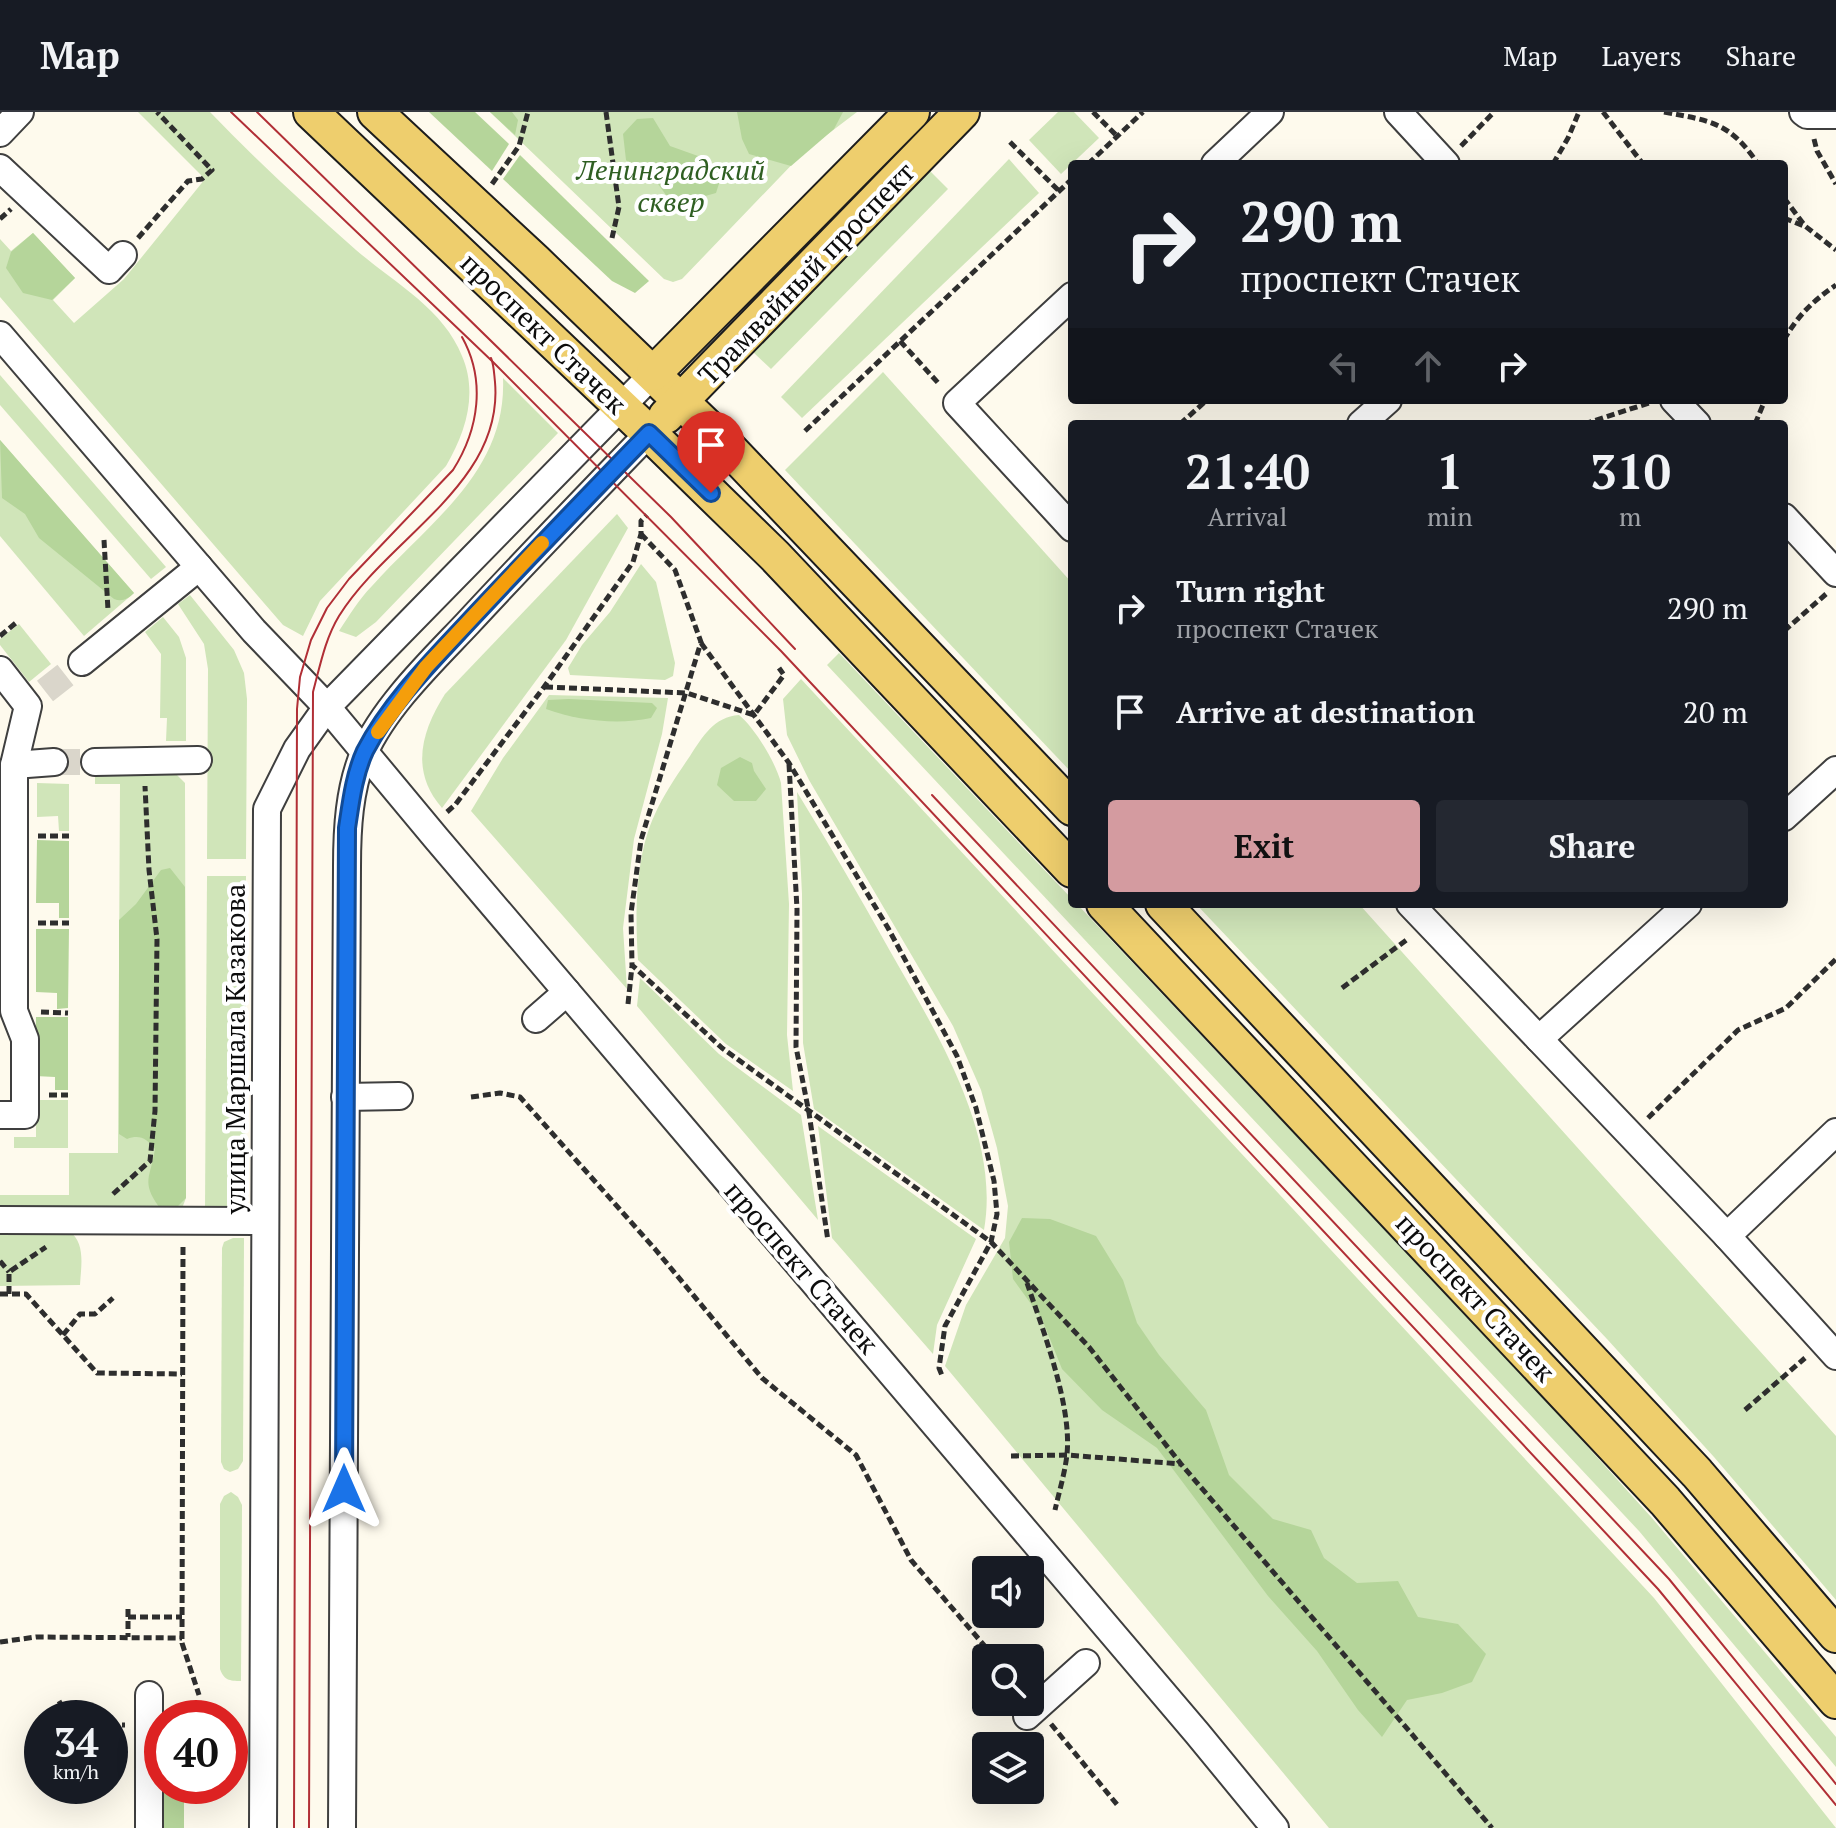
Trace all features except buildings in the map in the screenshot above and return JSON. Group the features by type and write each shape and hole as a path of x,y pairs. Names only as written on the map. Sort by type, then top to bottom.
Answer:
{"main road":[{"name":"проспект Стачек","path":"311,112 775,556 1068,866"},
{"name":"проспект Стачек","path":"375,112 654,373 841,564 1068,804"},
{"name":"Трамвайный проспект","path":"654,373 912,112"},
{"name":"Трамвайный проспект","path":"649,433 962,112"},
{"name":"проспект Стачек","path":"1108,908 1625,1457 1836,1701"},
{"name":"проспект Стачек","path":"1167,908 1697,1473 1836,1635"}],"street":[{"path":"0,133 20,112"},
{"path":"1219,160 1270,112"},
{"path":"1398,112 1443,160"},
{"path":"1805,113 1836,115"},
{"path":"0,168 109,270 123,255"},
{"path":"1068,300 957,403 1068,524"},
{"name":"проспект Стачек","path":"0,335 254,631 327,707 947,1436 1275,1828"},
{"name":"Трамвайный проспект","path":"620,406 654,373"},
{"path":"1366,420 1384,404"},
{"path":"1678,404 1693,420"},
{"name":"улица Маршала Казакова","path":"263,1828 267,809 297,749 327,707 620,406"},
{"path":"342,1828 347,828 353,785 365,752 426,667 649,433"},
{"path":"1788,521 1836,573"},
{"path":"82,662 199,567"},
{"path":"0,670 37,699 14,765 7,1014 25,1039 25,1115 0,1115"},
{"path":"95,762 198,760"},
{"path":"14,765 54,762"},
{"path":"1788,813 1836,770"},
{"path":"1414,908 1727,1236 1836,1356"},
{"path":"1539,1039 1684,908"},
{"path":"536,1019 567,992"},
{"path":"345,1097 399,1096"},
{"path":"1727,1236 1836,1132"},
{"path":"0,1220 265,1221"},
{"path":"1044,1701 1086,1663"},
{"path":"149,1695 149,1828"}],"path":[{"path":"123,255 188,181 202,179 212,170 157,112"},
{"path":"491,185 519,146 528,112"},
{"path":"606,112 619,207 612,238"},
{"path":"1093,112 1117,136"},
{"path":"1092,160 1143,112"},
{"path":"1449,160 1494,112"},
{"path":"1555,160 1579,112"},
{"path":"1603,112 1640,160"},
{"path":"1664,112 1704,120 1729,130 1744,143 1755,160"},
{"path":"1805,113 1817,151 1836,184"},
{"path":"1010,142 1059,191"},
{"path":"805,431 1068,183"},
{"path":"1788,203 1805,226 1836,250"},
{"path":"1788,220 1805,226"},
{"path":"1788,334 1804,310 1836,285"},
{"path":"900,341 957,403"},
{"path":"1184,420 1202,404"},
{"path":"1596,420 1645,404"},
{"path":"451,809 544,687 633,562 641,534 641,521 647,515"},
{"path":"641,534 675,570 701,642 789,763 888,928 957,1056 976,1108 994,1181 997,1214 991,1242 945,1326 939,1368 943,1378"},
{"path":"104,540 110,639"},
{"path":"1788,628 1836,586"},
{"path":"0,636 17,622"},
{"path":"628,1004 632,965 631,913 641,840 701,642"},
{"path":"754,715 784,675 779,668"},
{"path":"544,687 687,693 754,715"},
{"path":"9,1272 84,1221 150,1161 155,1111 157,939 149,870 147,789 130,761"},
{"path":"789,763 797,909 796,1047 828,1241"},
{"path":"1342,988 1412,935"},
{"path":"1630,1136 1738,1030 1786,1008 1836,959"},
{"path":"632,965 722,1048 991,1242 1089,1347 1181,1464 1492,1828"},
{"path":"471,1097 500,1093 520,1097 655,1249 762,1378 856,1455 911,1560 983,1644"},
{"path":"199,1695 182,1638 182,1374 183,1242 201,1221"},
{"path":"0,1261 9,1272 9,1294"},
{"path":"1025,1279 1058,1387 1067,1428 1067,1455 1055,1510"},
{"path":"0,1294 26,1294 97,1373 182,1374"},
{"path":"63,1335 80,1314 95,1314 113,1298"},
{"path":"1745,1410 1805,1357"},
{"path":"1011,1456 1067,1455 1181,1464"},
{"path":"128,1609 128,1637"},
{"path":"148,1609 148,1617"},
{"path":"128,1617 182,1617"},
{"path":"0,1642 36,1637 182,1638"},
{"path":"1036,1716 1119,1807"}],"green space":[{"path":"138,112 210,112 319,217 430,310 454,339 467,370 468,412 446,466 320,601 303,636 283,625 0,297 0,239 11,251 33,233 75,278 53,300 74,323 124,279 205,179"},
{"path":"429,112 475,112 509,144 492,171"},
{"name":"Ленинградский сквер","path":"490,112 857,112 803,153 682,279 673,282 664,279"},
{"path":"490,112 512,112 518,120 515,135"},
{"path":"737,112 843,112 834,129 791,166 749,154 742,139"},
{"path":"1058,112 1074,112 1099,138 1076,160 1068,160 1068,167 1061,174 1029,140"},
{"path":"653,118 670,146 698,156 723,171 716,193 691,200 666,195 658,184 636,173 626,160 623,134 637,119"},
{"path":"520,155 649,281 635,293 612,281 503,179"},
{"path":"1009,159 1039,193 802,418 781,397"},
{"path":"930,171 948,189 771,369 753,352"},
{"path":"33,233 75,278 52,300 23,293 6,268 11,252"},
{"path":"883,372 1068,579 1068,769 785,470"},
{"path":"0,375 166,567 151,579 0,405"},
{"path":"503,378 558,433 376,622 356,637 339,631 367,591 440,517 478,468 492,441 501,411"},
{"path":"0,440 134,593 84,636 0,536"},
{"path":"0,440 134,593 132,595 122,600 114,599 39,538 25,514 2,498"},
{"path":"617,514 628,528 566,640 442,808 426,780 422,751 430,723 445,694"},
{"path":"641,564 656,582 675,663 673,676 665,680 570,675 568,668 582,645 610,612"},
{"path":"190,595 234,650 244,673 247,699 246,859 207,859 208,669 204,644 178,604"},
{"path":"163,617 179,637 186,658 186,741 166,741 167,718 160,718 161,654 145,632"},
{"path":"19,624 51,664 29,682 0,645 0,639"},
{"path":"839,653 1068,895 1068,908 1081,908 1539,1393 1652,1518 1836,1737 1836,1767 1639,1531 827,665"},
{"path":"801,679 1654,1598 1836,1828 1329,1828 945,1366 966,1305 1005,1238 1008,1206 997,1148 981,1090 953,1026 809,780 787,735 783,699"},
{"path":"549,695 668,698 662,734 634,839 623,928 627,989 471,811 503,758"},
{"path":"548,700 652,703 657,708 651,718 612,721 598,721 546,709"},
{"path":"739,715 764,746 781,783 789,904 787,1035 793,1091 726,1044 638,960 637,905 640,867 648,830 671,785 705,735 723,719"},
{"path":"740,757 752,763 766,789 756,801 734,801 717,785 721,768"},
{"path":"177,775 185,783 186,1198 181,1211 0,1210 0,1195 69,1195 69,1153 118,1153 120,784 95,784 95,776"},
{"path":"37,783 69,784 69,831 59,831 58,816 37,817"},
{"path":"797,792 926,1014 960,1084 974,1120 983,1157 987,1194 984,1230 814,1109 803,1043 802,894"},
{"path":"37,840 69,841 69,918 59,918 59,903 36,903"},
{"path":"170,868 185,887 186,1198 173,1211 162,1211 148,1181 155,1149 143,1138 127,1139 119,1134 119,920 136,904 161,870"},
{"path":"207,876 246,876 245,1206 234,1212 205,1211"},
{"path":"1200,908 1363,908 1836,1436 1836,1600 1714,1457 1607,1339"},
{"path":"36,929 69,929 68,1008 57,1009 57,993 36,992"},
{"path":"640,978 719,1054 801,1115 818,1220 637,1006"},
{"path":"36,1017 68,1017 68,1090 55,1090 55,1077 35,1076"},
{"path":"36,1100 68,1100 68,1148 14,1148 14,1137 36,1137"},
{"path":"818,1126 976,1239 937,1325 933,1354 832,1238"},
{"path":"1022,1218 1050,1219 1096,1236 1123,1280 1137,1323 1159,1355 1206,1410 1229,1475 1273,1519 1311,1530 1324,1558 1357,1583 1398,1581 1418,1617 1458,1624 1486,1654 1472,1682 1442,1693 1407,1700 1382,1737 1358,1710 1317,1651 1268,1596 1157,1448 1102,1410 1062,1369 1042,1319 1013,1279 1009,1242"},
{"path":"0,1231 69,1231 80,1248 80,1285 0,1286"},
{"path":"244,1238 243,1461 238,1469 230,1472 224,1469 221,1462 222,1248 224,1242"},
{"path":"231,1492 242,1505 241,1681 228,1679 220,1669 220,1504 224,1496"},
{"path":"160,1804 184,1804 184,1828 158,1828"}],"tunnel":[{"path":"45,691 82,662"},
{"path":"54,762 95,762"}],"tram line":[{"path":"231,112 493,362 781,651 1658,1589 1836,1805"},
{"path":"257,112 671,517 795,649"},
{"path":"294,1828 297,709 300,677 311,640 327,608 349,579 453,470 462,454 474,421 477,387 470,353 462,337"},
{"path":"309,1828 313,692 326,643 339,616 360,588 438,508 481,451 493,418 495,382 491,358"},
{"path":"932,795 1669,1579 1836,1784"}],"slow traffic":[{"path":"378,732 426,667 542,543"}],"route":[{"path":"344,1489 347,828 353,785 365,752 426,667 649,433 711,493"}]}
